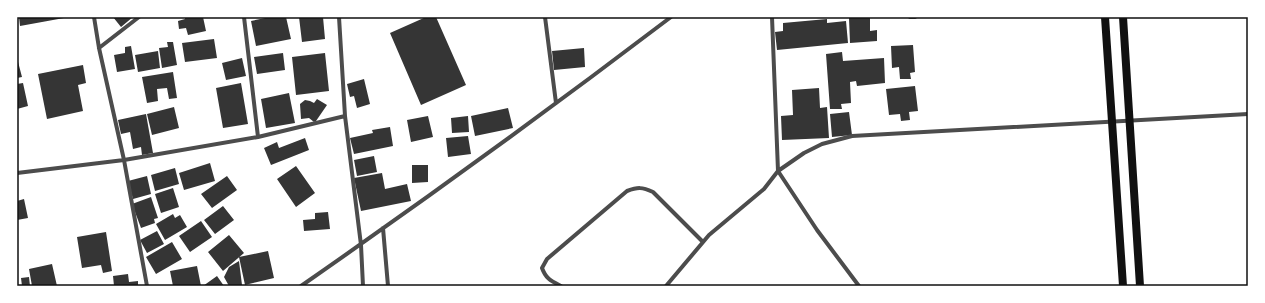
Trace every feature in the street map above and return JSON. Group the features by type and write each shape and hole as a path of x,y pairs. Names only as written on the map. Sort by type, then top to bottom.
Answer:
{"main road":[{"path":"1105,17 1123,286"},
{"path":"1123,17 1140,286"}],"street":[{"path":"94,17 99,48 124,160 147,286"},
{"path":"99,48 139,17"},
{"path":"244,17 258,137"},
{"path":"339,17 345,116 361,245 363,286"},
{"path":"545,17 556,103"},
{"path":"301,286 361,245 556,103 665,19 671,17"},
{"path":"772,17 778,171 817,230 859,286"},
{"path":"910,17 915,17"},
{"path":"666,286 709,235 764,189 778,171 804,153 822,144 852,136 1112,120 1248,114"},
{"path":"17,173 124,160 258,137 345,116"},
{"path":"561,286 545,276 542,268 547,259 627,191 634,188 643,188 653,192 703,242"},
{"path":"383,228 388,286"}],"building":[{"path":"19,17 64,17 64,18 20,26"},
{"path":"113,17 133,17 121,27"},
{"path":"185,17 203,17 206,31 188,35 186,28 179,29 178,21 185,19"},
{"path":"270,17 286,17 291,39 256,46 251,21"},
{"path":"299,17 323,17 325,39 302,42"},
{"path":"426,17 436,17 466,85 421,105 390,33"},
{"path":"870,17 870,31 877,30 877,41 850,43 849,18"},
{"path":"827,19 827,23 846,21 848,43 777,50 775,32 783,31 783,23"},
{"path":"214,39 217,58 185,62 182,43"},
{"path":"167,42 173,42 177,65 162,68 159,48 168,47"},
{"path":"913,45 915,72 910,73 911,79 900,79 899,67 892,68 891,46"},
{"path":"131,46 135,69 117,72 114,55 125,53 125,47"},
{"path":"584,48 585,67 554,70 552,51"},
{"path":"158,51 160,68 138,72 135,55"},
{"path":"842,52 843,61 884,58 885,83 857,86 856,81 850,82 851,103 841,104 842,109 830,109 826,54"},
{"path":"283,53 285,70 257,74 254,57"},
{"path":"325,53 329,91 296,95 292,57"},
{"path":"17,58 22,77 17,78"},
{"path":"242,58 246,76 226,80 222,63"},
{"path":"83,65 86,83 78,85 83,111 47,119 38,74"},
{"path":"173,72 177,98 169,99 167,88 157,89 158,101 147,103 142,77"},
{"path":"364,79 370,104 357,108 354,96 350,97 347,84"},
{"path":"23,83 28,106 17,109 17,84"},
{"path":"241,83 248,124 223,128 216,88"},
{"path":"915,86 918,111 909,112 910,120 901,121 900,114 889,115 886,89"},
{"path":"819,88 820,108 827,107 829,138 782,140 781,116 793,115 792,90"},
{"path":"289,93 295,123 266,128 261,99"},
{"path":"317,99 327,105 316,121 314,122 309,118 301,119 300,104 305,100 314,103"},
{"path":"174,107 179,128 152,135 147,114"},
{"path":"508,108 513,128 475,136 471,116"},
{"path":"849,112 852,135 832,137 830,114"},
{"path":"146,114 153,153 142,155 141,147 133,149 130,132 121,134 118,120"},
{"path":"428,116 433,137 411,142 407,120"},
{"path":"468,116 469,132 452,133 451,118"},
{"path":"390,127 393,146 354,154 350,138 373,133 372,130"},
{"path":"468,136 471,154 448,157 446,138"},
{"path":"305,138 309,150 271,165 264,148 277,142 279,148"},
{"path":"374,156 377,172 357,176 354,160"},
{"path":"210,163 215,181 184,190 179,173"},
{"path":"412,165 428,165 428,182 412,183"},
{"path":"296,166 315,193 296,207 277,179"},
{"path":"175,168 179,184 155,191 151,175"},
{"path":"382,173 385,189 407,184 411,201 361,211 354,178"},
{"path":"147,176 151,194 133,199 128,181"},
{"path":"227,176 237,190 212,208 201,194"},
{"path":"173,188 179,207 161,213 155,194"},
{"path":"151,197 158,218 154,219 155,223 141,228 132,204"},
{"path":"24,199 28,218 17,220 17,201"},
{"path":"223,206 234,220 215,234 204,220"},
{"path":"328,212 330,229 304,231 303,220 315,219 315,213"},
{"path":"173,214 175,218 180,215 187,227 165,240 156,224"},
{"path":"201,221 212,237 190,252 179,236"},
{"path":"157,231 164,244 147,253 140,240"},
{"path":"106,232 112,271 103,273 101,265 82,268 77,237"},
{"path":"229,235 244,253 223,271 208,252"},
{"path":"172,242 182,259 156,274 146,257"},
{"path":"268,251 274,278 245,285 239,257"},
{"path":"239,261 242,285 229,286 224,277 229,267"},
{"path":"52,264 57,286 32,286 29,269"},
{"path":"197,266 201,286 173,286 170,271"},
{"path":"128,274 129,282 138,281 138,286 114,286 113,276"},
{"path":"217,276 224,286 203,286"},
{"path":"29,277 30,286 22,286 21,278"}]}
